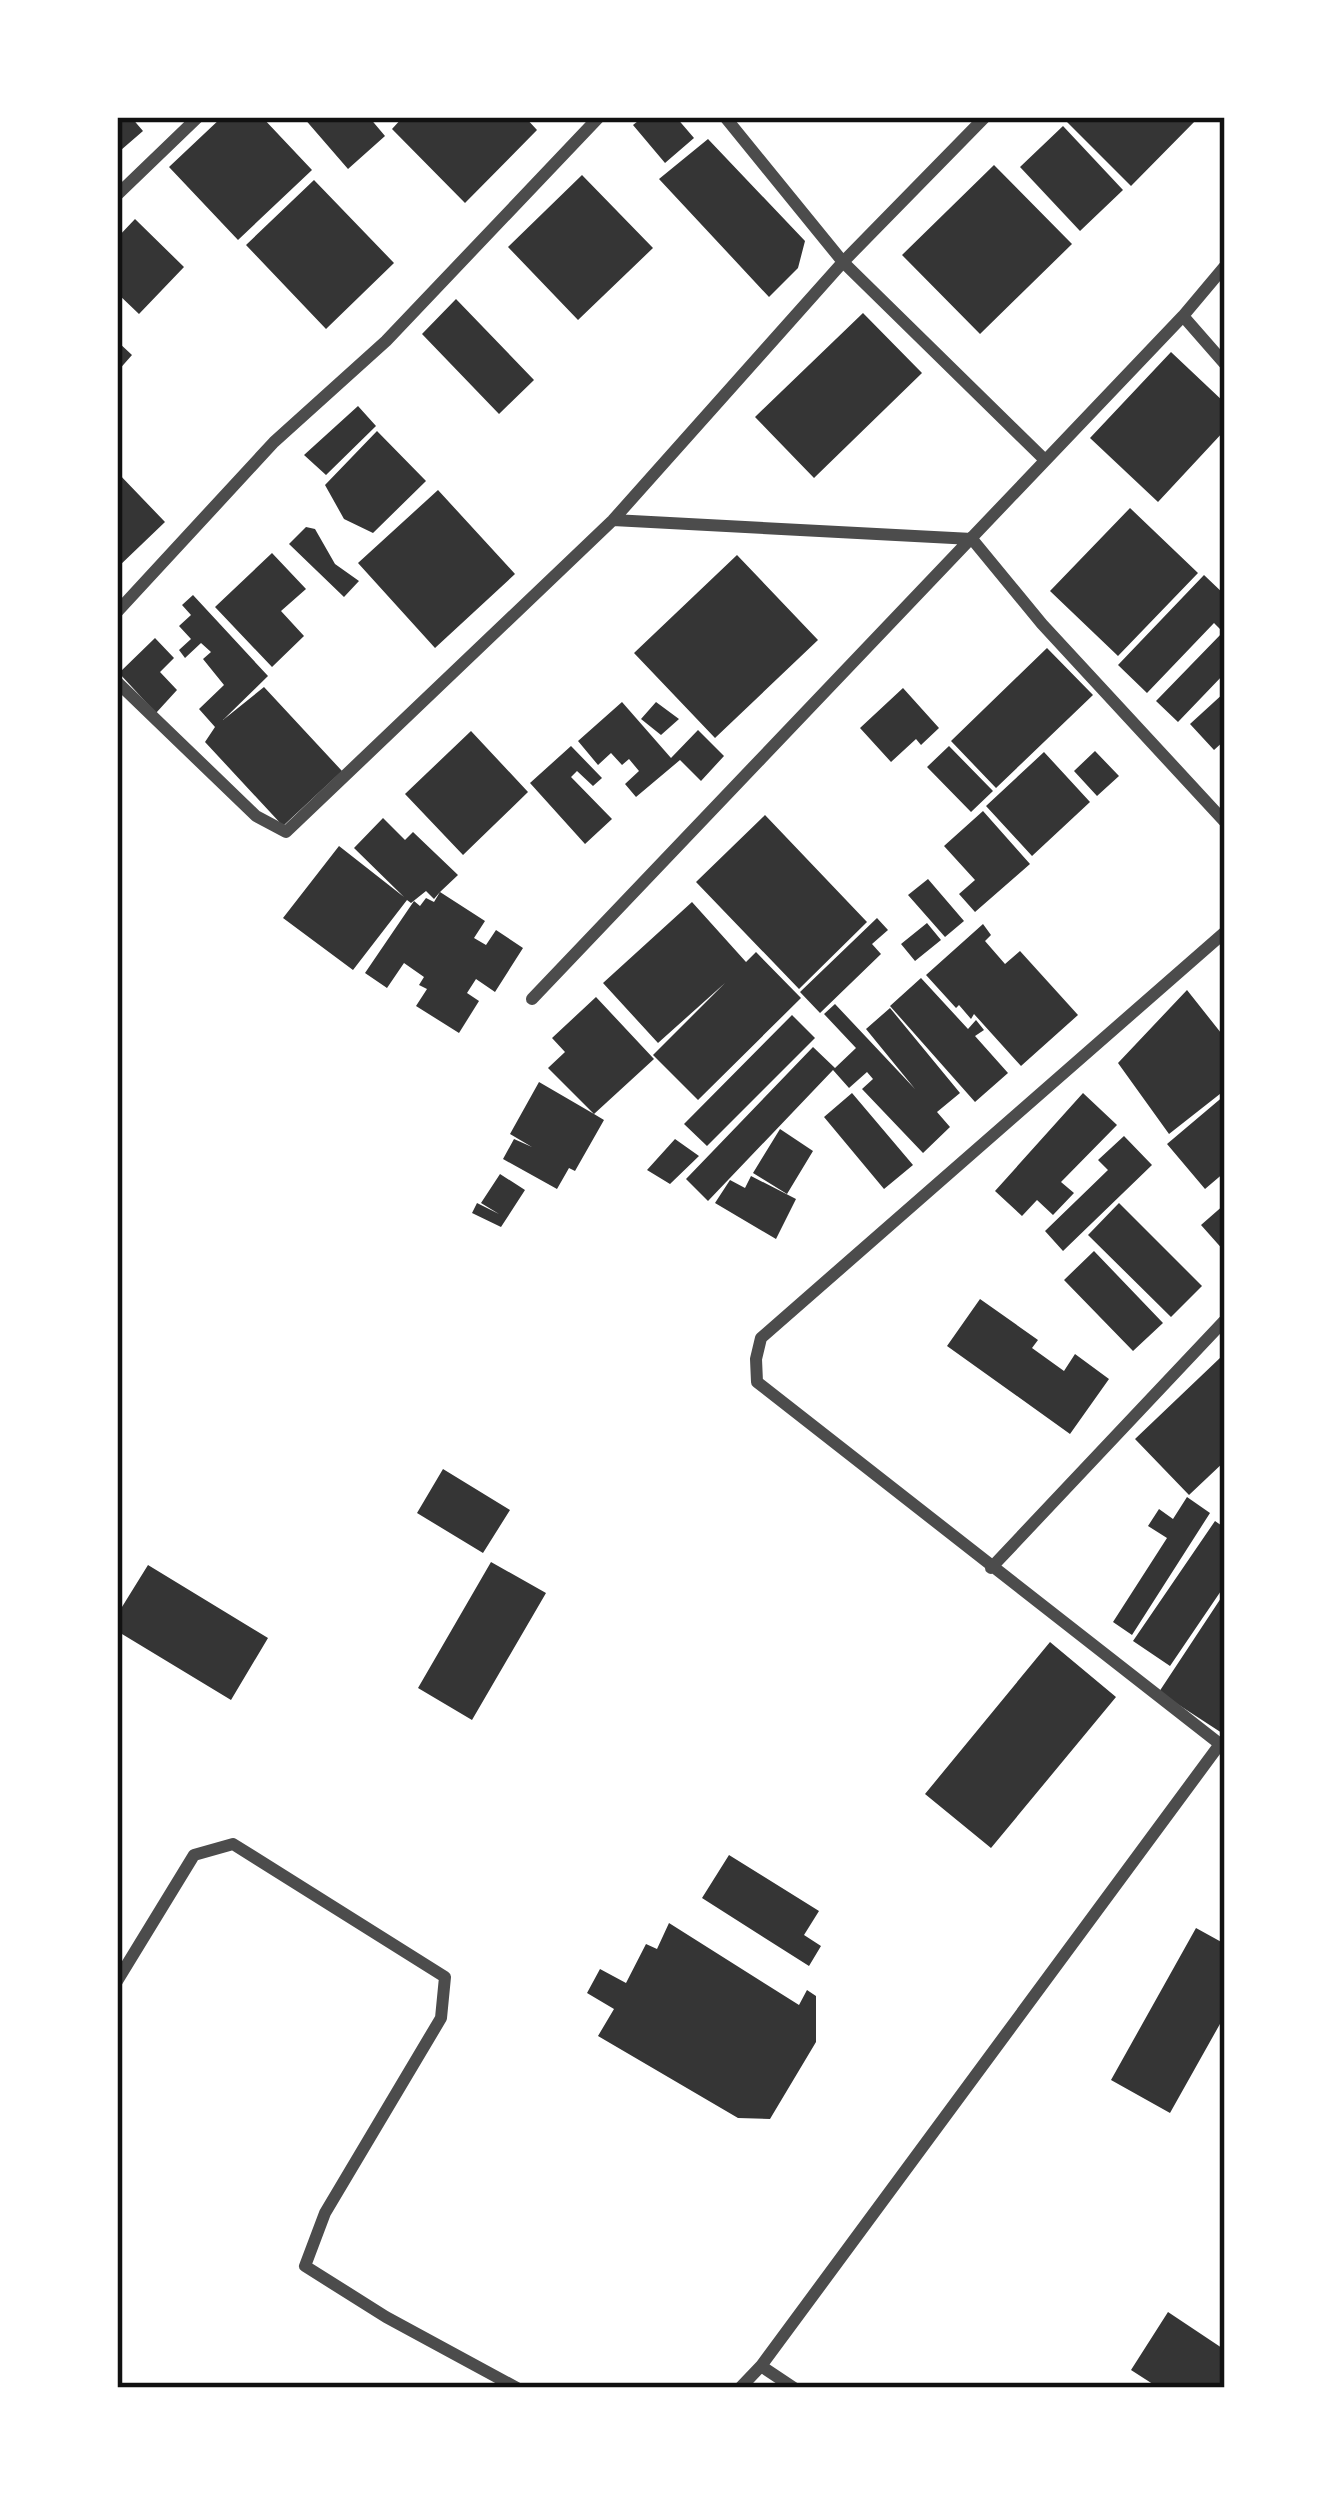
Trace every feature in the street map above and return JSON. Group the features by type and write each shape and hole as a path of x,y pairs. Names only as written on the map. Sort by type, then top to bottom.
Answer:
{"street":[{"path":"117,195 198,117"},
{"path":"117,612 274,442 386,341 599,117"},
{"path":"725,117 843,262 1046,460"},
{"path":"117,682 256,816 286,832 613,520 843,262 985,117"},
{"path":"532,999 1183,316 1225,266"},
{"path":"1183,316 1225,364"},
{"path":"613,520 972,539 1042,624 1225,822"},
{"path":"740,2388 1222,1746 758,1382 761,1338 1225,932"},
{"path":"992,1568 1225,1320"},
{"path":"117,1981 194,1855 233,1844 445,1977 441,2018 325,2213 305,2266 386,2317 517,2388"},
{"path":"761,2366 794,2388"}],"building":[{"path":"117,117 131,117 143,131 121,150 117,146"},
{"path":"222,117 262,117 312,170 238,240 169,167"},
{"path":"303,117 369,117 385,136 348,169"},
{"path":"403,117 525,117 537,130 465,203 392,129"},
{"path":"643,117 676,117 694,138 665,163 633,125"},
{"path":"1062,117 1199,117 1131,186"},
{"path":"1063,126 1123,190 1080,231 1020,167"},
{"path":"708,139 805,241 798,268 769,297 659,179"},
{"path":"994,165 1072,244 980,334 902,255"},
{"path":"582,175 653,248 578,320 508,247"},
{"path":"314,180 394,263 326,329 246,245"},
{"path":"135,219 184,267 139,314 117,293 117,238"},
{"path":"456,299 534,380 499,414 422,334"},
{"path":"863,313 922,373 814,478 755,417"},
{"path":"117,341 132,355 117,372"},
{"path":"1171,352 1225,403 1225,430 1158,502 1090,438"},
{"path":"358,406 376,426 326,475 304,455"},
{"path":"377,431 426,481 373,533 344,519 325,485"},
{"path":"117,472 165,522 117,568"},
{"path":"438,490 515,574 435,648 358,563"},
{"path":"1130,508 1198,573 1118,656 1050,591"},
{"path":"306,527 315,529 335,564 359,581 344,597 289,544"},
{"path":"272,553 306,589 281,611 304,636 272,667 215,607"},
{"path":"737,555 818,640 715,738 634,653"},
{"path":"1204,575 1225,595 1225,673 1178,722 1156,701 1223,632 1214,623 1147,693 1118,665"},
{"path":"193,595 268,676 223,720 264,687 342,771 283,826 205,742 215,727 199,709 224,685 203,659 211,652 201,643 185,658 179,650 191,639 179,626 191,615 182,605"},
{"path":"155,638 174,658 160,672 177,690 156,713 119,673"},
{"path":"1047,648 1093,695 996,788 951,741"},
{"path":"903,688 939,728 921,745 916,739 891,762 860,728"},
{"path":"1225,692 1225,740 1214,750 1190,724"},
{"path":"622,702 671,758 698,730 724,756 701,781 680,760 636,797 625,784 639,771 629,759 622,765 611,753 598,765 578,741"},
{"path":"656,702 679,719 661,735 641,719"},
{"path":"471,731 528,792 463,855 405,794"},
{"path":"571,746 602,778 593,786 577,771 571,777 612,819 585,844 530,783"},
{"path":"949,746 993,791 971,812 927,767"},
{"path":"1095,751 1119,776 1097,796 1074,771"},
{"path":"1044,752 1090,802 1032,856 986,806"},
{"path":"983,811 1030,864 975,912 959,894 975,880 944,846"},
{"path":"765,815 867,922 799,989 696,882"},
{"path":"383,818 405,840 413,832 458,875 434,899 426,891 411,903 407,900 353,970 283,918 339,846 404,897 354,848"},
{"path":"928,879 964,921 945,937 908,895"},
{"path":"440,892 485,921 474,938 486,945 496,930 523,948 495,992 476,979 467,993 479,1001 459,1033 416,1006 427,989 419,985 424,977 404,963 387,988 365,973 414,901 420,906 426,898 434,902"},
{"path":"692,902 746,962 756,952 801,998 698,1100 653,1055 725,983 658,1043 603,983"},
{"path":"877,918 888,930 872,944 881,954 820,1013 800,992"},
{"path":"927,923 941,940 915,961 901,944"},
{"path":"983,924 991,935 985,941 1005,964 1020,951 1078,1015 1021,1066 974,1014 971,1019 959,1005 956,1008 926,975"},
{"path":"921,978 968,1029 976,1020 984,1030 975,1036 1008,1073 975,1102 890,1006"},
{"path":"1187,990 1225,1038 1225,1090 1169,1134 1118,1063"},
{"path":"596,997 654,1059 594,1114 548,1068 565,1052 552,1038"},
{"path":"835,1004 915,1089 866,1029 890,1008 960,1093 937,1112 950,1127 923,1153 862,1089 873,1079 867,1072 849,1088 833,1070 708,1201 686,1179 813,1047 835,1068 856,1048 824,1014"},
{"path":"792,1015 815,1038 707,1146 684,1124"},
{"path":"539,1082 604,1120 575,1171 569,1168 557,1189 503,1159 514,1139 532,1147 510,1134"},
{"path":"852,1093 913,1165 884,1189 824,1117"},
{"path":"1083,1093 1117,1125 1061,1182 1074,1193 1053,1215 1037,1200 1022,1216 995,1191"},
{"path":"1225,1095 1225,1172 1205,1189 1167,1144"},
{"path":"780,1129 813,1151 787,1194 753,1173"},
{"path":"1124,1136 1152,1165 1063,1251 1045,1231 1108,1170 1098,1160"},
{"path":"675,1139 699,1156 670,1184 647,1170"},
{"path":"500,1174 525,1190 501,1227 472,1213 477,1203 499,1214 481,1203"},
{"path":"751,1176 796,1199 776,1239 715,1203 730,1180 745,1188"},
{"path":"1119,1203 1202,1286 1171,1317 1088,1235"},
{"path":"1225,1204 1225,1252 1201,1225"},
{"path":"1094,1251 1163,1323 1133,1351 1064,1280"},
{"path":"980,1299 1038,1340 1032,1348 1064,1371 1075,1354 1109,1379 1070,1434 947,1346"},
{"path":"1225,1357 1225,1461 1189,1495 1135,1439"},
{"path":"443,1469 510,1510 483,1553 417,1513"},
{"path":"1187,1497 1210,1513 1132,1635 1113,1622 1167,1538 1148,1526 1159,1509 1173,1519"},
{"path":"1215,1521 1225,1528 1225,1585 1170,1666 1133,1641"},
{"path":"491,1562 546,1593 472,1720 418,1688"},
{"path":"148,1565 268,1638 231,1700 117,1631 117,1615"},
{"path":"1225,1592 1225,1735 1159,1692"},
{"path":"1050,1642 1116,1697 991,1848 925,1794"},
{"path":"729,1855 819,1911 804,1935 821,1946 809,1966 702,1898"},
{"path":"669,1923 799,2005 807,1990 816,1996 816,2042 770,2119 738,2118 598,2036 614,2009 587,1993 600,1969 626,1983 646,1944 657,1949"},
{"path":"1196,1928 1225,1944 1225,2015 1170,2113 1111,2080"},
{"path":"1168,2312 1225,2350 1225,2388 1159,2388 1131,2370"}]}
